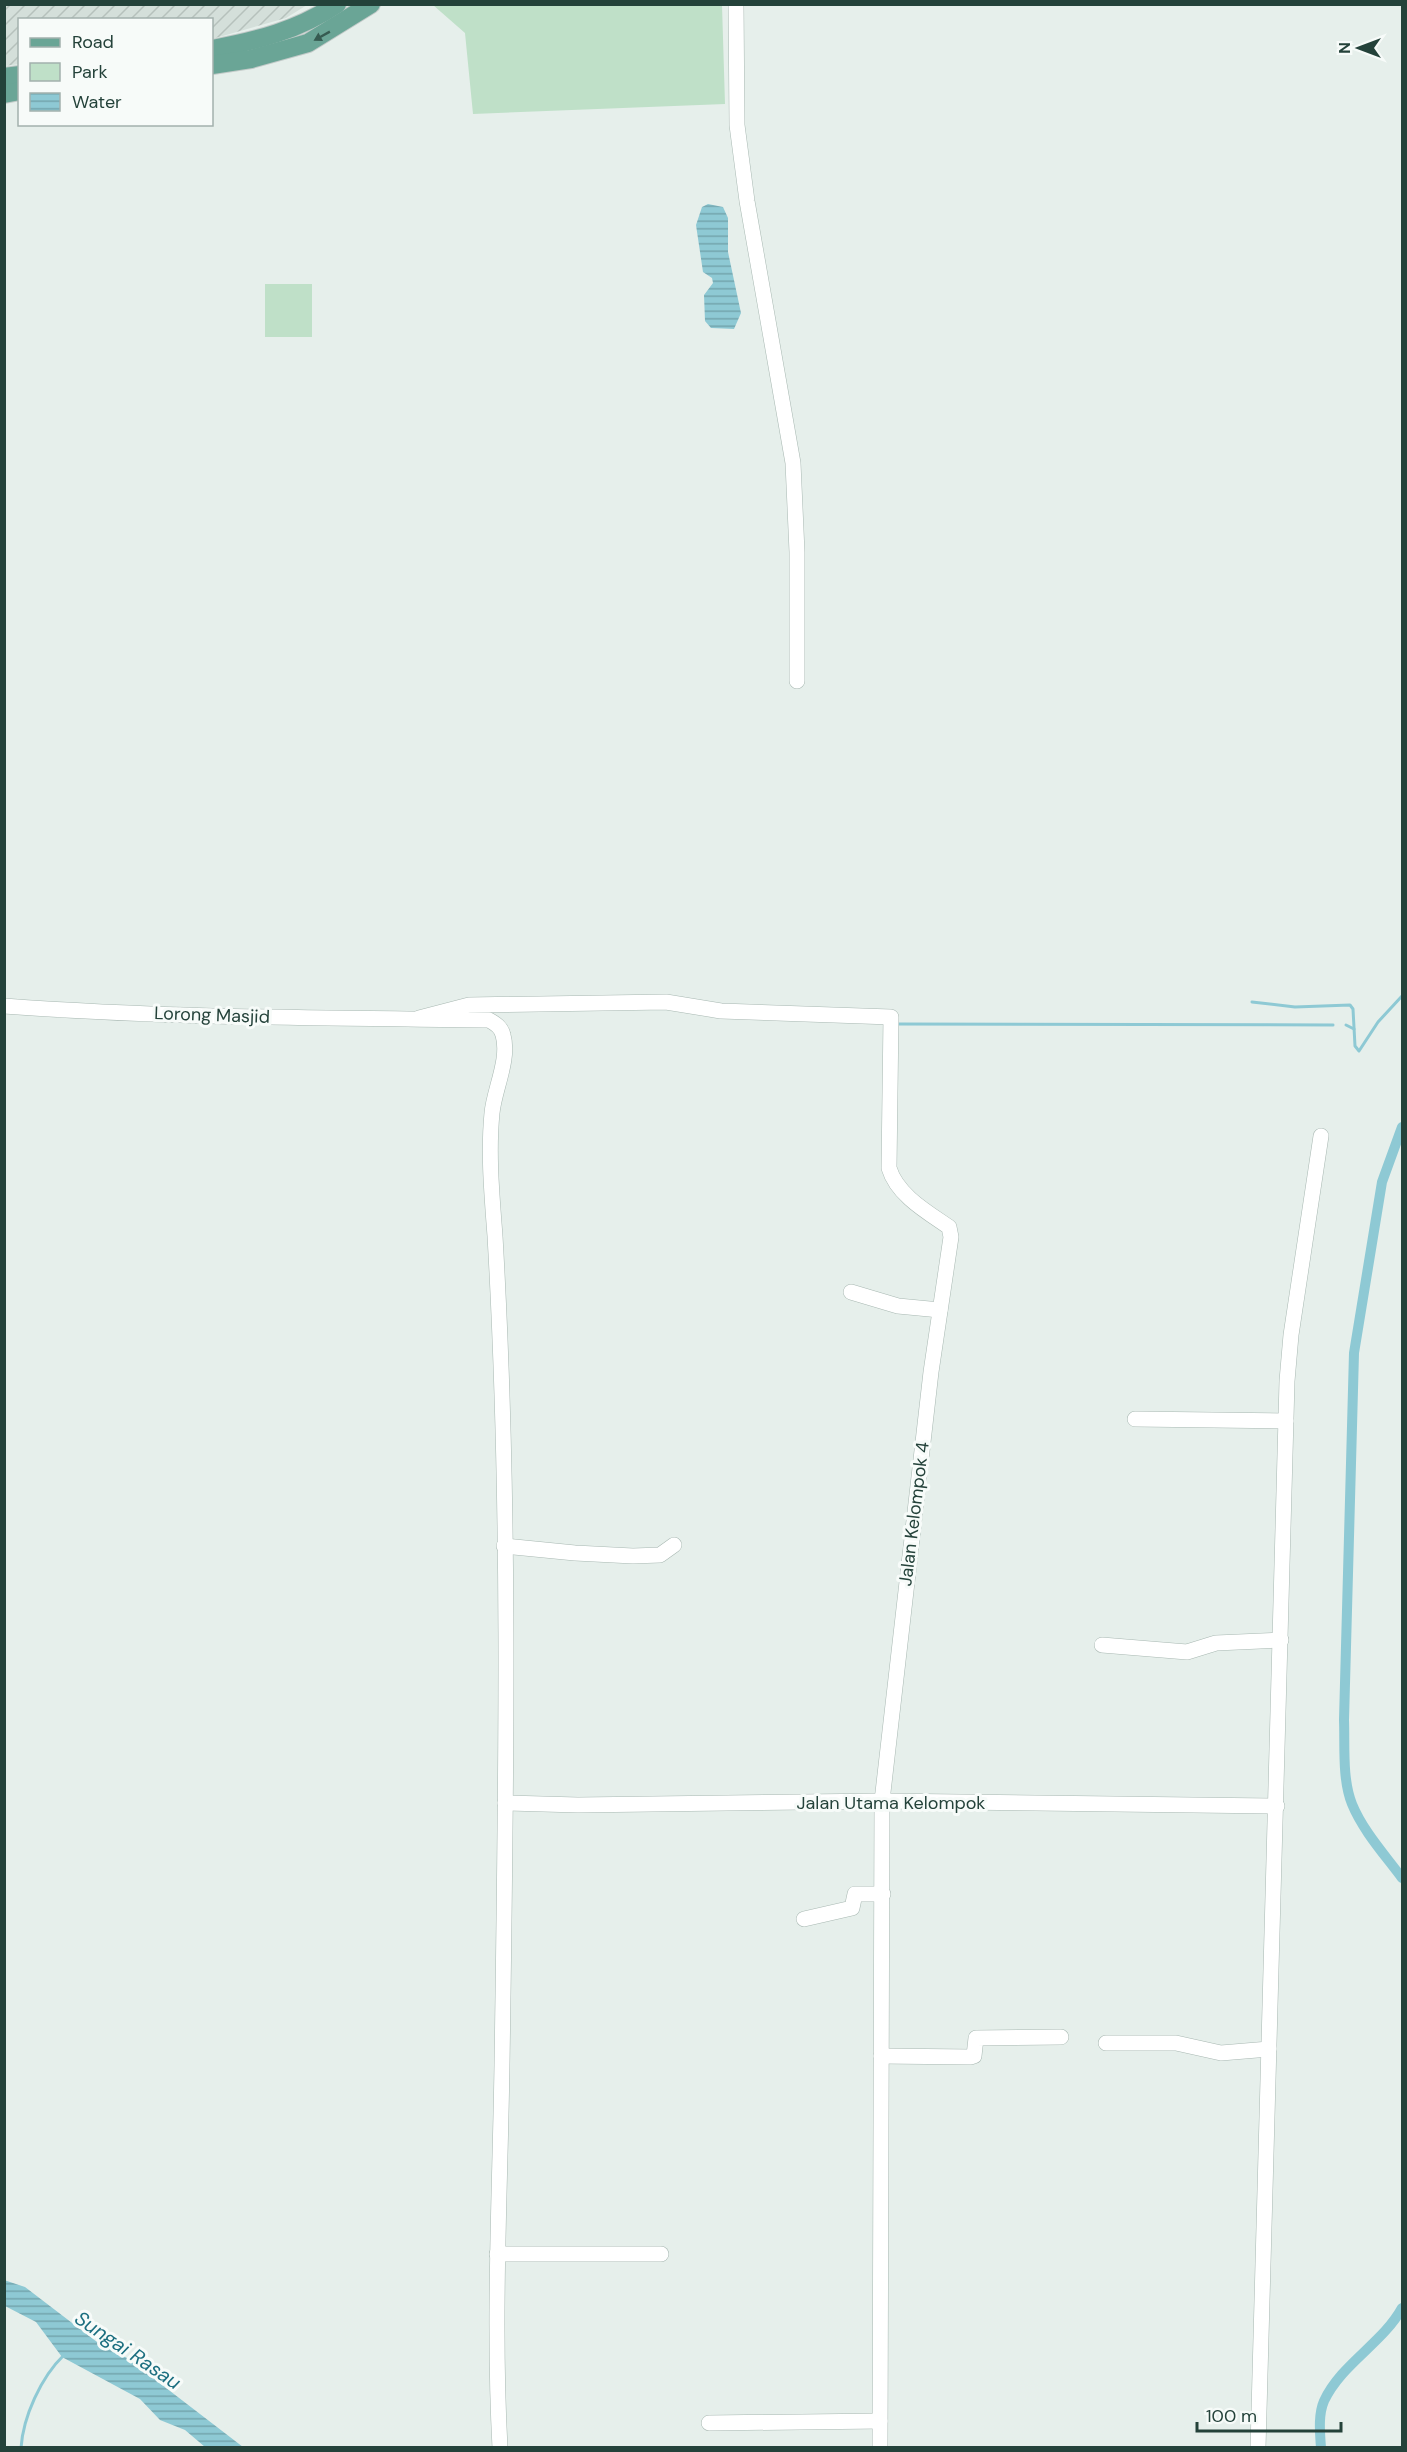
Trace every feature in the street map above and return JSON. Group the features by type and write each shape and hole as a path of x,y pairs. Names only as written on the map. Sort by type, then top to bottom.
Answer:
{"main road":[{"path":"213,49 261,40 303,24 337,4"},
{"path":"213,65 251,59 308,43 371,4"}],"street":[{"path":"736,4 737,125 747,201 793,463 797,552 797,681"},
{"name":"Jalan Kelompok 4","path":"419,1018 470,1005 666,1002 722,1011 891,1017 890,1168 893,1179 906,1194 949,1227 951,1237 907,1569 882,1801 880,2448"},
{"name":"Lorong Masjid","path":"4,1006 67,1011 293,1018 419,1018"},
{"path":"419,1018 489,1020 498,1025 505,1049 492,1115 491,1169 501,1339 504,1546 505,1803 497,2254 500,2448"},
{"path":"1258,2448 1286,1421 1291,1335 1321,1136"},
{"path":"850,1292 898,1306 940,1310"},
{"path":"1135,1419 1286,1421"},
{"path":"504,1546 633,1556 660,1555 674,1545"},
{"path":"1102,1645 1187,1652 1216,1643 1281,1640"},
{"name":"Jalan Utama Kelompok","path":"505,1803 578,1805 882,1801 1277,1806"},
{"path":"804,1918 852,1908 855,1894 883,1894"},
{"path":"881,2056 971,2057 974,2056 976,2038 1060,2037"},
{"path":"1106,2043 1176,2043 1221,2053 1269,2049"},
{"path":"497,2254 661,2254"},
{"path":"709,2422 880,2421"}],"shaded area":[{"path":"5,4 307,5 286,18 213,39 213,18 18,18 18,64 5,66"}],"green space":[{"path":"433,5 722,5 725,104 473,114 465,33"},
{"path":"265,284 312,284 312,337 265,337"}],"water":[{"path":"708,204 723,207 728,218 728,252 741,313 734,329 711,328 705,321 704,295 713,283 712,278 703,272 696,225 702,207"},
{"path":"4,2280 25,2287 97,2342 127,2358 243,2447 205,2447 185,2430 160,2420 140,2399 62,2357 36,2322 5,2306"}],"waterway":[{"path":"1252,1002 1295,1007 1350,1005 1353,1009 1355,1046 1359,1051 1378,1022 1402,996"},
{"path":"898,1024 1333,1025"},
{"path":"1346,1025 1354,1029"},
{"path":"1402,1127 1382,1182 1354,1353 1344,1720 1345,1773 1352,1804 1368,1833 1402,1878"},
{"path":"1321,2448 1321,2412 1331,2388 1394,2321 1402,2308"},
{"path":"21,2448 25,2423 35,2398 48,2374 64,2355"}],"water label":[{"name":"Sungai Rasau","path":"128,2350"}]}
